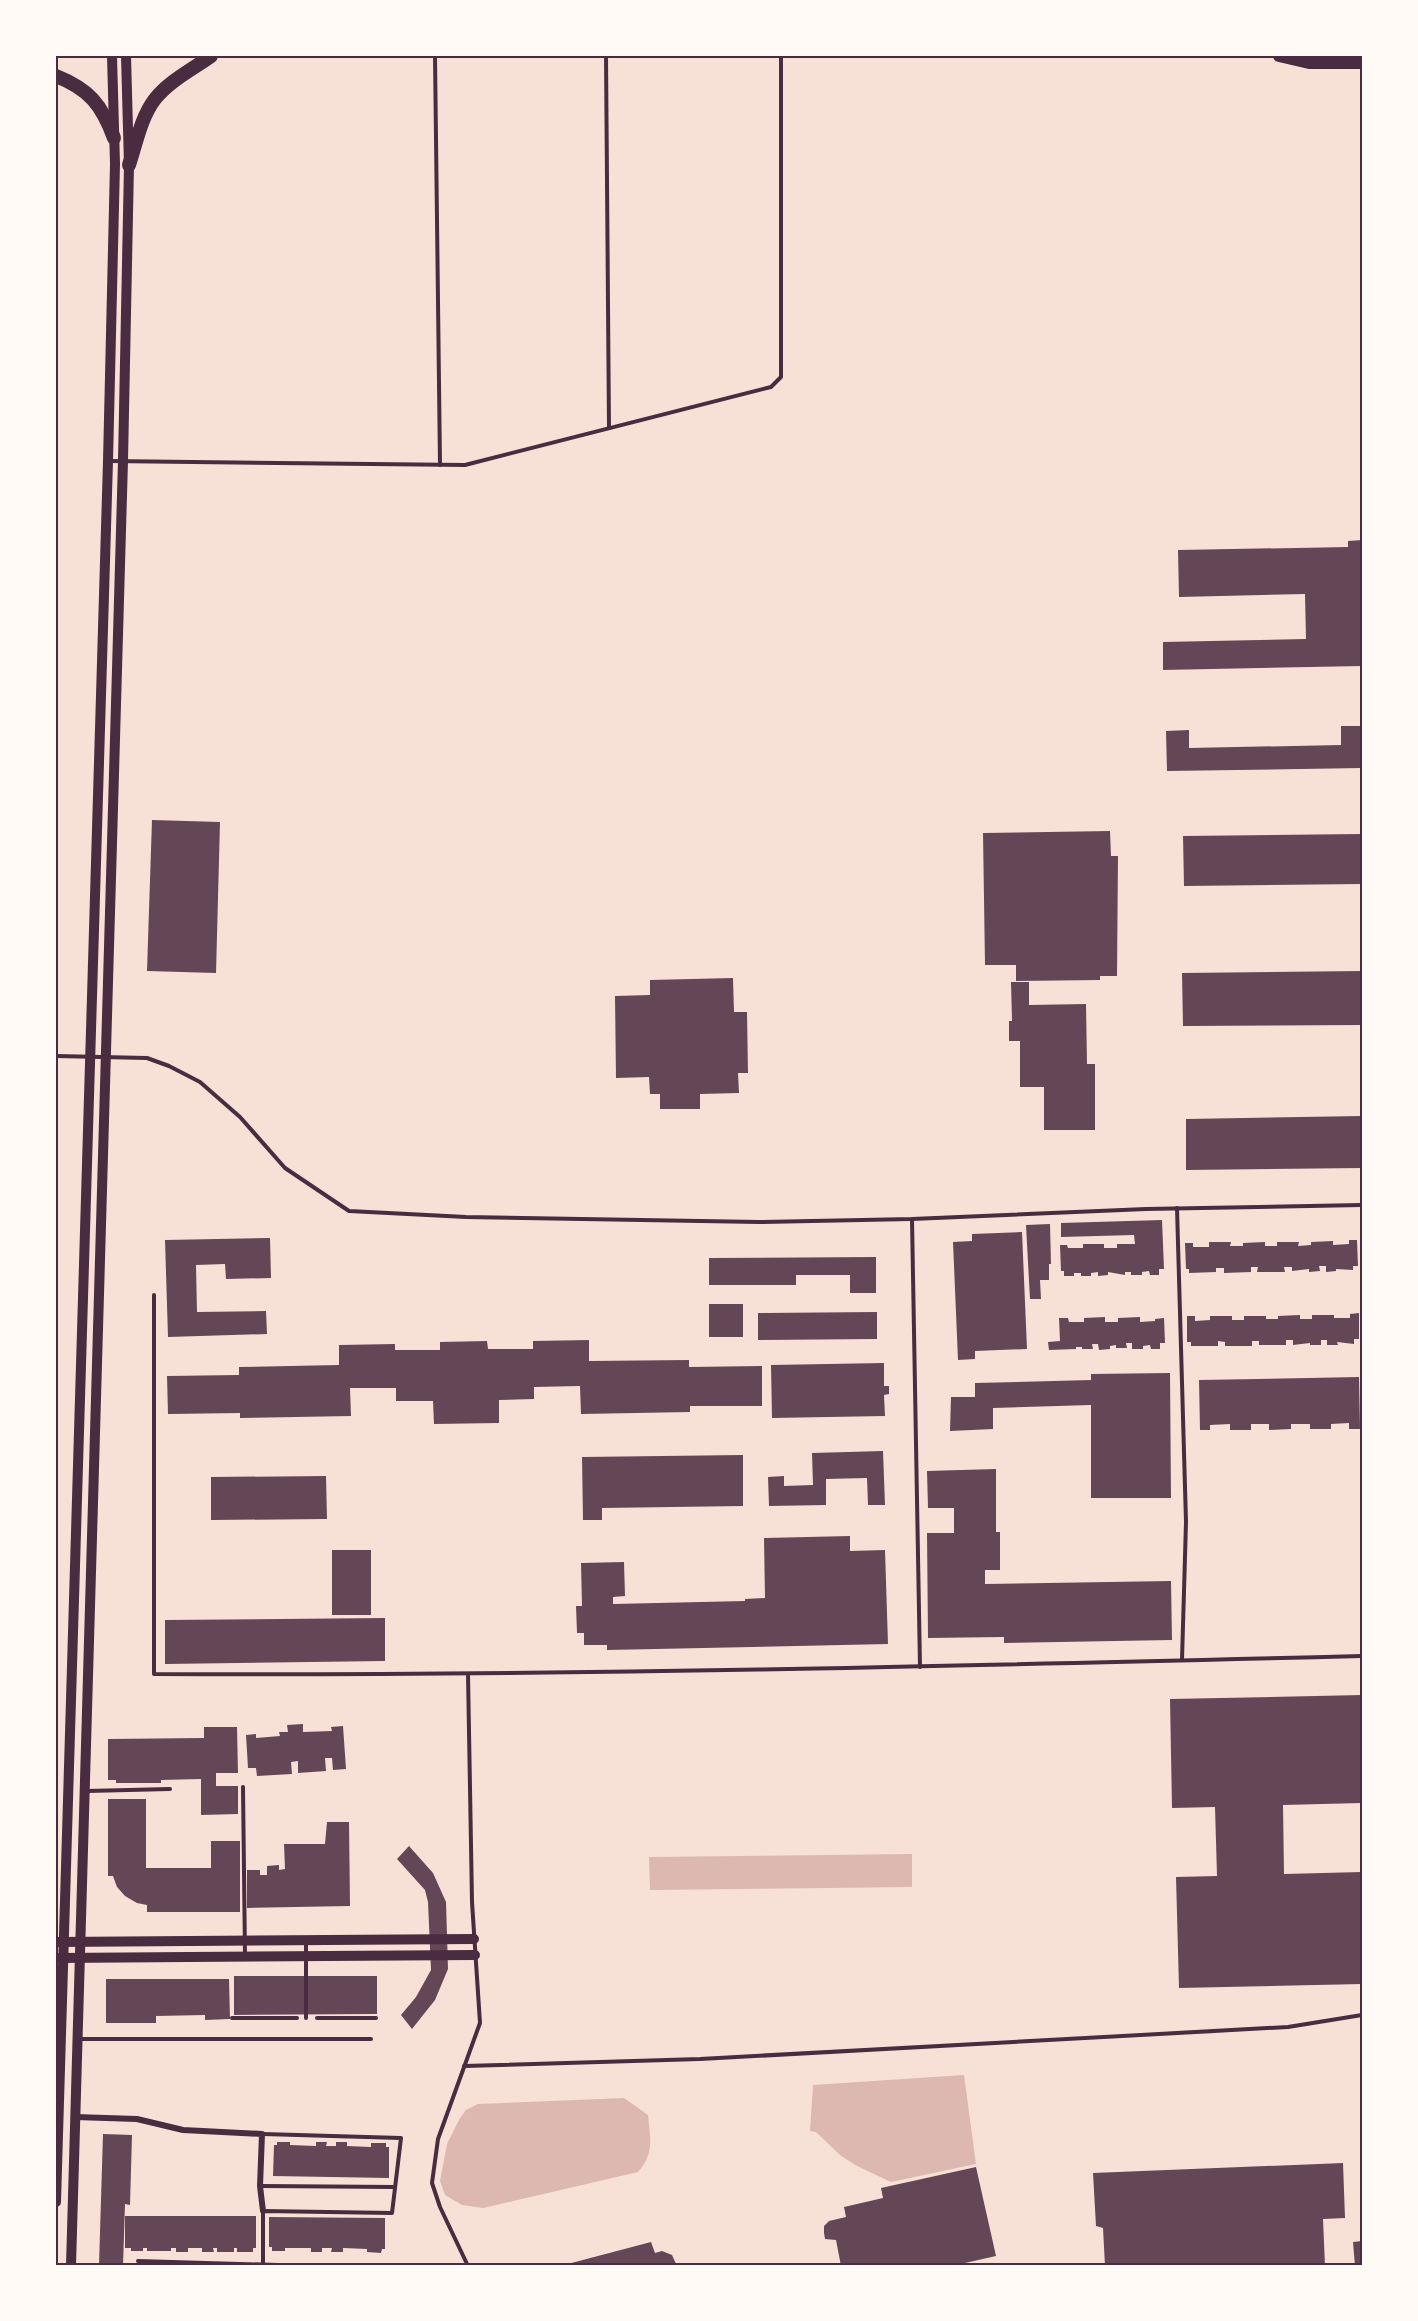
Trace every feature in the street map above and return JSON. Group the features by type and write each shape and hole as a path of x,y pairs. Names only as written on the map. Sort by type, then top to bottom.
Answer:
{"highway":[{"path":"129,165 146,116 155,99 211,56"},
{"path":"56,76 78,87 95,100 106,116 114,138"}],"main road":[{"path":"56,2202 59,1942 108,461 114,138 112,56"},
{"path":"71,2265 123,461 129,165 126,56"},
{"path":"1280,56 1310,63 1362,63"},
{"path":"59,1942 474,1939"},
{"path":"59,1958 475,1955"}],"street":[{"path":"75,2117 137,2119 183,2130 262,2134 260,2186 263,2211"}],"lane":[{"path":"435,56 440,465"},
{"path":"606,56 609,428"},
{"path":"108,461 465,465 771,387 780,377 781,56"},
{"path":"56,1056 147,1058 169,1065 200,1082 240,1117 285,1168 349,1211 465,1217 759,1222 912,1219 1178,1208 1362,1205"},
{"path":"1178,1208 1186,1522 1182,1660"},
{"path":"912,1219 920,1667"},
{"path":"154,1295 154,1674 468,1674 920,1667 1362,1656"},
{"path":"468,1674 474,1939 480,2023 438,2139 432,2184 440,2207 468,2265"},
{"path":"243,1787 245,1957"},
{"path":"83,1791 170,1790"},
{"path":"306,1940 306,2018"},
{"path":"464,2066 700,2059 1288,2027 1362,2015"},
{"path":"77,2039 371,2039"},
{"path":"262,2134 401,2138 392,2213 263,2211 263,2264"},
{"path":"260,2186 395,2187"},
{"path":"138,2261 311,2265"}],"shaded area":[{"path":"912,1854 912,1887 650,1890 649,1857"},
{"path":"964,2075 976,2164 891,2182 857,2166 840,2155 816,2132 810,2131 813,2085"},
{"path":"624,2098 648,2115 649,2152 638,2172 483,2208 462,2205 445,2195 440,2181 447,2144 466,2110 478,2104"}],"building":[{"path":"1362,540 1362,666 1163,670 1163,642 1306,639 1305,594 1179,597 1178,550 1348,547 1348,541"},
{"path":"1341,726 1362,726 1362,768 1167,771 1166,731 1189,730 1189,748 1341,745"},
{"path":"152,820 220,822 216,973 147,971"},
{"path":"1110,831 1111,856 1118,856 1117,976 1100,976 1100,980 1016,981 1016,965 985,965 983,833"},
{"path":"1362,834 1362,884 1184,886 1183,836"},
{"path":"1362,971 1362,1025 1183,1026 1182,973"},
{"path":"733,978 734,1012 747,1012 748,1073 738,1073 739,1093 700,1094 700,1109 660,1109 660,1094 650,1094 649,1077 616,1078 615,996 650,995 650,980"},
{"path":"1011,982 1029,982 1029,1005 1086,1004 1087,1064 1095,1064 1095,1130 1044,1130 1044,1087 1020,1087 1020,1041 1009,1041 1009,1021 1012,1021"},
{"path":"1362,1116 1362,1168 1186,1170 1186,1119"},
{"path":"1162,1220 1164,1269 1159,1269 1159,1275 1150,1275 1149,1271 1142,1272 1142,1275 1131,1275 1131,1272 1125,1272 1125,1275 1108,1272 1108,1275 1098,1276 1098,1272 1091,1273 1091,1276 1074,1273 1074,1276 1064,1276 1064,1271 1061,1271 1060,1245 1067,1245 1068,1248 1083,1248 1083,1244 1104,1244 1104,1248 1117,1248 1117,1244 1135,1244 1134,1235 1061,1237 1061,1223"},
{"path":"1050,1224 1049,1280 1040,1280 1041,1299 1030,1299 1026,1225"},
{"path":"1022,1232 1027,1349 975,1351 975,1359 958,1360 953,1242 972,1241 972,1234"},
{"path":"270,1238 271,1278 226,1279 225,1264 196,1265 197,1312 266,1311 267,1334 168,1337 165,1240"},
{"path":"1349,1240 1357,1240 1358,1266 1353,1266 1353,1270 1336,1269 1336,1271 1326,1272 1326,1266 1319,1266 1320,1271 1309,1272 1309,1269 1292,1271 1292,1267 1284,1267 1285,1272 1257,1272 1258,1267 1251,1267 1251,1272 1224,1273 1224,1268 1216,1268 1216,1272 1189,1273 1189,1269 1186,1269 1185,1243 1193,1243 1193,1247 1209,1247 1209,1242 1231,1242 1230,1246 1243,1246 1243,1243 1265,1242 1265,1246 1277,1246 1277,1242 1299,1242 1298,1246 1311,1245 1311,1242 1333,1241 1333,1245 1349,1244"},
{"path":"876,1257 876,1293 850,1293 850,1275 796,1275 796,1285 709,1285 709,1258"},
{"path":"709,1304 743,1304 743,1337 709,1337"},
{"path":"877,1312 877,1339 758,1340 758,1313"},
{"path":"1359,1313 1359,1339 1354,1339 1354,1344 1337,1342 1338,1345 1327,1345 1327,1340 1321,1340 1321,1345 1310,1345 1310,1343 1293,1345 1293,1340 1286,1340 1286,1345 1259,1345 1259,1341 1252,1341 1252,1346 1225,1346 1225,1342 1218,1341 1218,1346 1191,1346 1191,1342 1187,1342 1187,1316 1195,1316 1195,1321 1210,1320 1210,1316 1232,1316 1232,1320 1244,1320 1244,1316 1266,1316 1266,1319 1278,1319 1278,1316 1300,1315 1300,1319 1312,1319 1312,1315 1350,1318 1350,1314"},
{"path":"1105,1317 1105,1322 1118,1322 1118,1318 1140,1317 1140,1322 1164,1318 1165,1343 1160,1343 1160,1349 1151,1349 1150,1345 1143,1346 1143,1349 1132,1349 1132,1343 1126,1343 1127,1348 1116,1348 1116,1345 1110,1346 1110,1349 1099,1350 1098,1344 1092,1344 1093,1349 1076,1347 1076,1349 1049,1350 1048,1342 1060,1341 1059,1318 1068,1318 1069,1322 1084,1322 1084,1318"},
{"path":"589,1340 589,1361 689,1360 689,1367 762,1366 762,1406 690,1406 690,1412 581,1414 580,1386 534,1387 534,1399 499,1400 499,1423 434,1424 433,1401 396,1401 396,1388 350,1388 351,1416 240,1418 240,1413 168,1414 167,1376 239,1375 239,1367 339,1365 339,1345 395,1344 395,1350 440,1350 440,1342 487,1341 488,1349 533,1349 533,1341"},
{"path":"884,1363 884,1386 889,1386 889,1394 884,1395 885,1416 772,1418 771,1365"},
{"path":"1170,1373 1171,1498 1091,1498 1091,1405 993,1408 993,1429 950,1431 951,1397 975,1397 975,1383 1091,1380 1091,1374"},
{"path":"1359,1377 1360,1429 1349,1429 1349,1423 1331,1424 1331,1429 1310,1429 1310,1424 1291,1424 1291,1429 1269,1430 1269,1424 1251,1424 1251,1430 1230,1430 1230,1424 1210,1425 1210,1430 1200,1430 1199,1380"},
{"path":"883,1451 885,1505 868,1505 867,1478 826,1479 826,1505 769,1506 768,1477 784,1476 784,1486 813,1485 812,1453"},
{"path":"743,1455 743,1506 602,1508 602,1520 583,1520 582,1457"},
{"path":"996,1469 996,1532 1000,1532 1000,1570 985,1570 985,1584 1171,1581 1172,1640 1004,1643 1004,1637 928,1638 927,1533 954,1533 954,1508 928,1508 927,1471"},
{"path":"326,1476 327,1519 211,1520 211,1477"},
{"path":"850,1536 850,1551 885,1550 888,1644 607,1650 607,1645 584,1645 584,1633 577,1633 576,1606 582,1606 581,1563 624,1562 625,1596 613,1597 613,1604 745,1601 745,1599 765,1598 764,1538"},
{"path":"332,1550 371,1550 371,1615 332,1615"},
{"path":"385,1618 385,1661 165,1664 165,1620"},
{"path":"1362,1695 1362,1803 1283,1805 1284,1874 1362,1872 1362,1984 1179,1988 1176,1877 1217,1876 1215,1807 1172,1808 1170,1699"},
{"path":"303,1724 303,1732 332,1731 331,1727 343,1726 346,1769 333,1770 332,1758 325,1758 326,1771 298,1773 298,1761 291,1762 292,1774 257,1776 256,1768 248,1768 246,1735 256,1734 256,1738 280,1736 279,1732 288,1732 287,1725"},
{"path":"204,1727 237,1727 238,1773 216,1773 216,1786 238,1786 238,1814 201,1815 201,1779 161,1780 161,1783 116,1783 116,1780 108,1780 108,1739 204,1738"},
{"path":"108,1799 146,1799 146,1868 211,1868 211,1841 240,1841 240,1912 147,1912 147,1905 137,1903 125,1896 117,1887 113,1876 108,1876"},
{"path":"327,1822 349,1822 350,1906 247,1908 247,1870 260,1870 260,1875 267,1875 267,1866 279,1865 279,1870 285,1869 284,1844 325,1844"},
{"path":"409,1846 433,1873 446,1902 448,1969 435,2000 412,2029 401,2015 416,1997 431,1970 428,1902 425,1890 397,1859"},
{"path":"234,1976 377,1976 377,2014 234,2015"},
{"path":"106,1979 229,1979 230,2019 205,2020 205,2015 156,2016 156,2023 106,2023"},
{"path":"103,2134 132,2135 130,2205 125,2204 123,2266 99,2265"},
{"path":"277,2142 316,2146 316,2142 327,2142 326,2146 336,2146 336,2142 347,2142 347,2146 371,2147 371,2143 386,2143 386,2147 389,2147 389,2178 273,2176 274,2145 277,2145"},
{"path":"1343,2163 1345,2218 1323,2219 1325,2266 1105,2266 1103,2228 1096,2226 1093,2173"},
{"path":"976,2167 996,2256 965,2263 965,2266 841,2266 836,2240 825,2239 824,2226 829,2221 846,2217 844,2207 883,2198 881,2188"},
{"path":"125,2216 256,2216 256,2248 253,2248 253,2252 237,2252 237,2248 234,2248 234,2252 217,2252 217,2248 213,2248 214,2252 202,2252 202,2248 188,2248 188,2252 176,2252 176,2248 171,2248 171,2251 147,2251 147,2248 143,2248 143,2251 131,2251 131,2248 125,2248"},
{"path":"269,2217 385,2218 385,2249 382,2249 381,2253 367,2252 367,2249 343,2248 343,2252 331,2252 332,2248 322,2248 322,2252 311,2252 311,2248 285,2248 285,2251 272,2251 272,2247 269,2247"},
{"path":"1362,2241 1362,2266 1355,2266 1353,2242"},
{"path":"651,2242 655,2253 662,2251 672,2255 677,2266 560,2266"}]}
